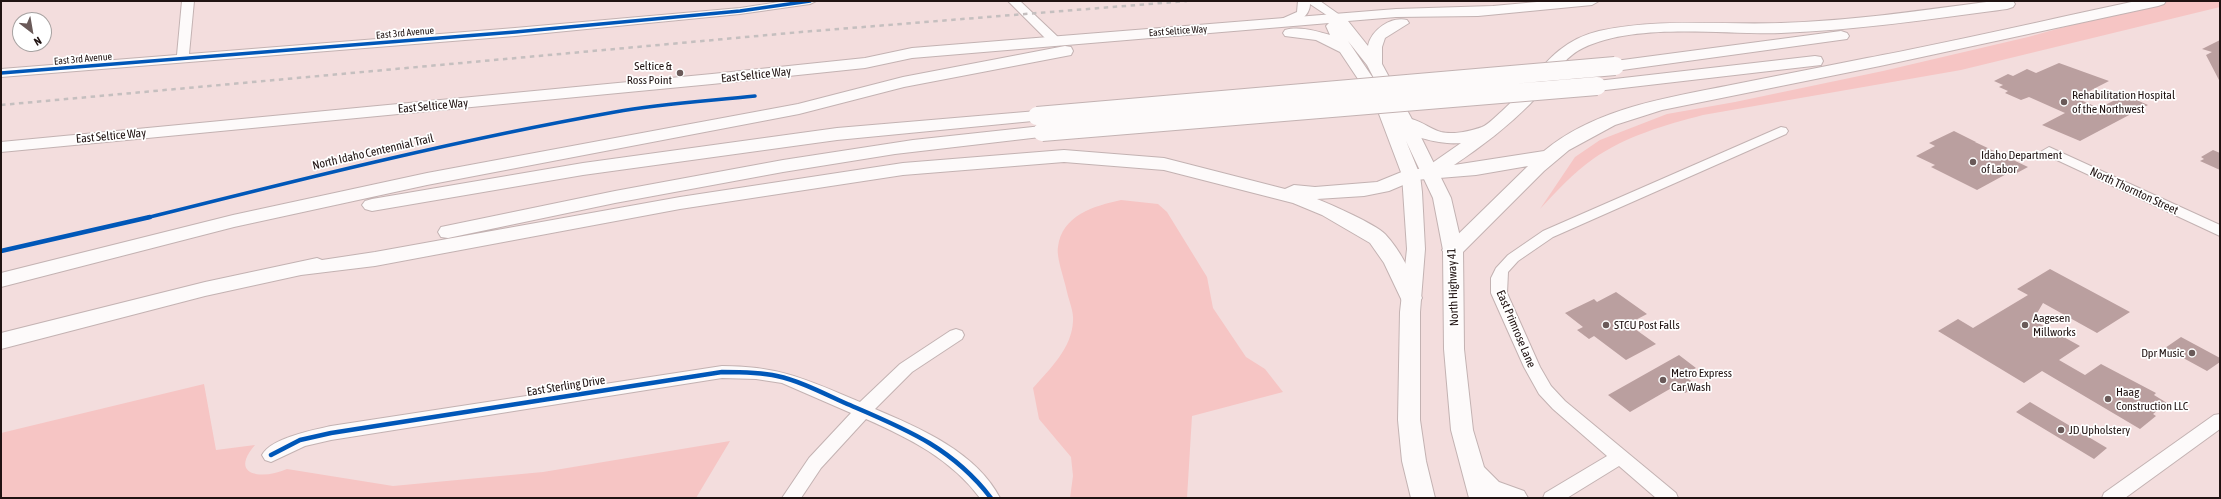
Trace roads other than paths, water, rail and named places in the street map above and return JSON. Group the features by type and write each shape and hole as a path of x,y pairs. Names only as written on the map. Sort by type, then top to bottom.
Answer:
{"highway":[{"path":"1,289 129,257 379,203 583,169 837,134 1040,124 1597,86 1808,62 1993,26 2107,1"},
{"path":"1454,250 1478,230 1514,189 1562,146 1591,129 1615,119 1658,105 1880,61 2158,1"},
{"path":"304,269 374,248 616,196 1040,124 1615,66 1812,41 1910,25 2014,3"},
{"path":"1248,186 1315,193 1364,190 1382,187 1420,174 1470,146 1525,100 1568,49 1593,38 1614,33 1645,29 1729,29 1824,25 2014,3"},
{"path":"1,280 225,223 427,179 799,109 904,82 1060,46"},
{"path":"1406,123 1436,138 1454,139 1489,130"},
{"path":"1,341 205,289 304,269 375,259 680,203 903,169 1064,156 1164,164 1300,199 1329,211 1377,238 1394,262 1411,298"},
{"path":"1420,174 1476,169 1550,156"}],"main road":[{"name":"East Seltice Way","path":"1060,46 1337,24 1402,23 1491,10 1592,1"},
{"name":"East Seltice Way","path":"1337,24 1396,13 1491,10"},
{"path":"1374,64 1374,44 1377,36 1391,27 1402,23"},
{"name":"North Highway 41","path":"1337,24 1345,49 1384,106 1420,174 1442,198 1454,250 1454,349 1462,430 1481,498"},
{"name":"North Highway 41","path":"1337,24 1374,64 1406,123 1420,174 1414,192 1416,249 1411,298 1409,420 1414,461 1423,498"},
{"name":"East Seltice Way","path":"1,147 865,63 914,63 1060,46 1157,38 1225,27 1287,28"},
{"path":"1287,28 1317,34 1332,40 1345,49"},
{"path":"1474,472 1491,489 1516,498"}],"street":[{"path":"183,58 188,1"},
{"name":"East 3rd Avenue","path":"1,73 740,11 810,1"},
{"path":"1014,1 1060,46"},
{"path":"1287,28 1301,15 1305,9 1304,1"},
{"path":"1308,1 1337,24"},
{"path":"1313,1 1337,24"},
{"name":"East Primrose Lane","path":"1669,498 1619,458 1559,405 1538,379 1500,293 1498,285 1501,271 1523,250 1548,234 1781,131"},
{"name":"North Thornton Street","path":"2049,150 2220,231"},
{"path":"792,498 815,463 880,392 906,368 956,335"},
{"name":"East Sterling Drive","path":"271,455 300,440 338,432 722,372 777,376 914,433 949,454 973,475 991,498"},
{"path":"2111,498 2220,420"},
{"path":"1552,498 1619,458"}],"railway":[{"path":"1,105 801,32 1187,1"}],"place":[{"name":"Seltice & Ross Point","path":"680,73"},
{"name":"Rehabilitation Hospital of the Northwest","path":"2064,102"},
{"name":"Idaho Department of Labor","path":"1973,162"},
{"name":"STCU Post Falls","path":"1606,325"},
{"name":"Aagesen Millworks","path":"2025,325"},
{"name":"Dpr Music","path":"2192,353"},
{"name":"Metro Express Car Wash","path":"1663,380"},
{"name":"Haag Construction LLC","path":"2108,399"},
{"name":"JD Upholstery","path":"2061,430"}]}
